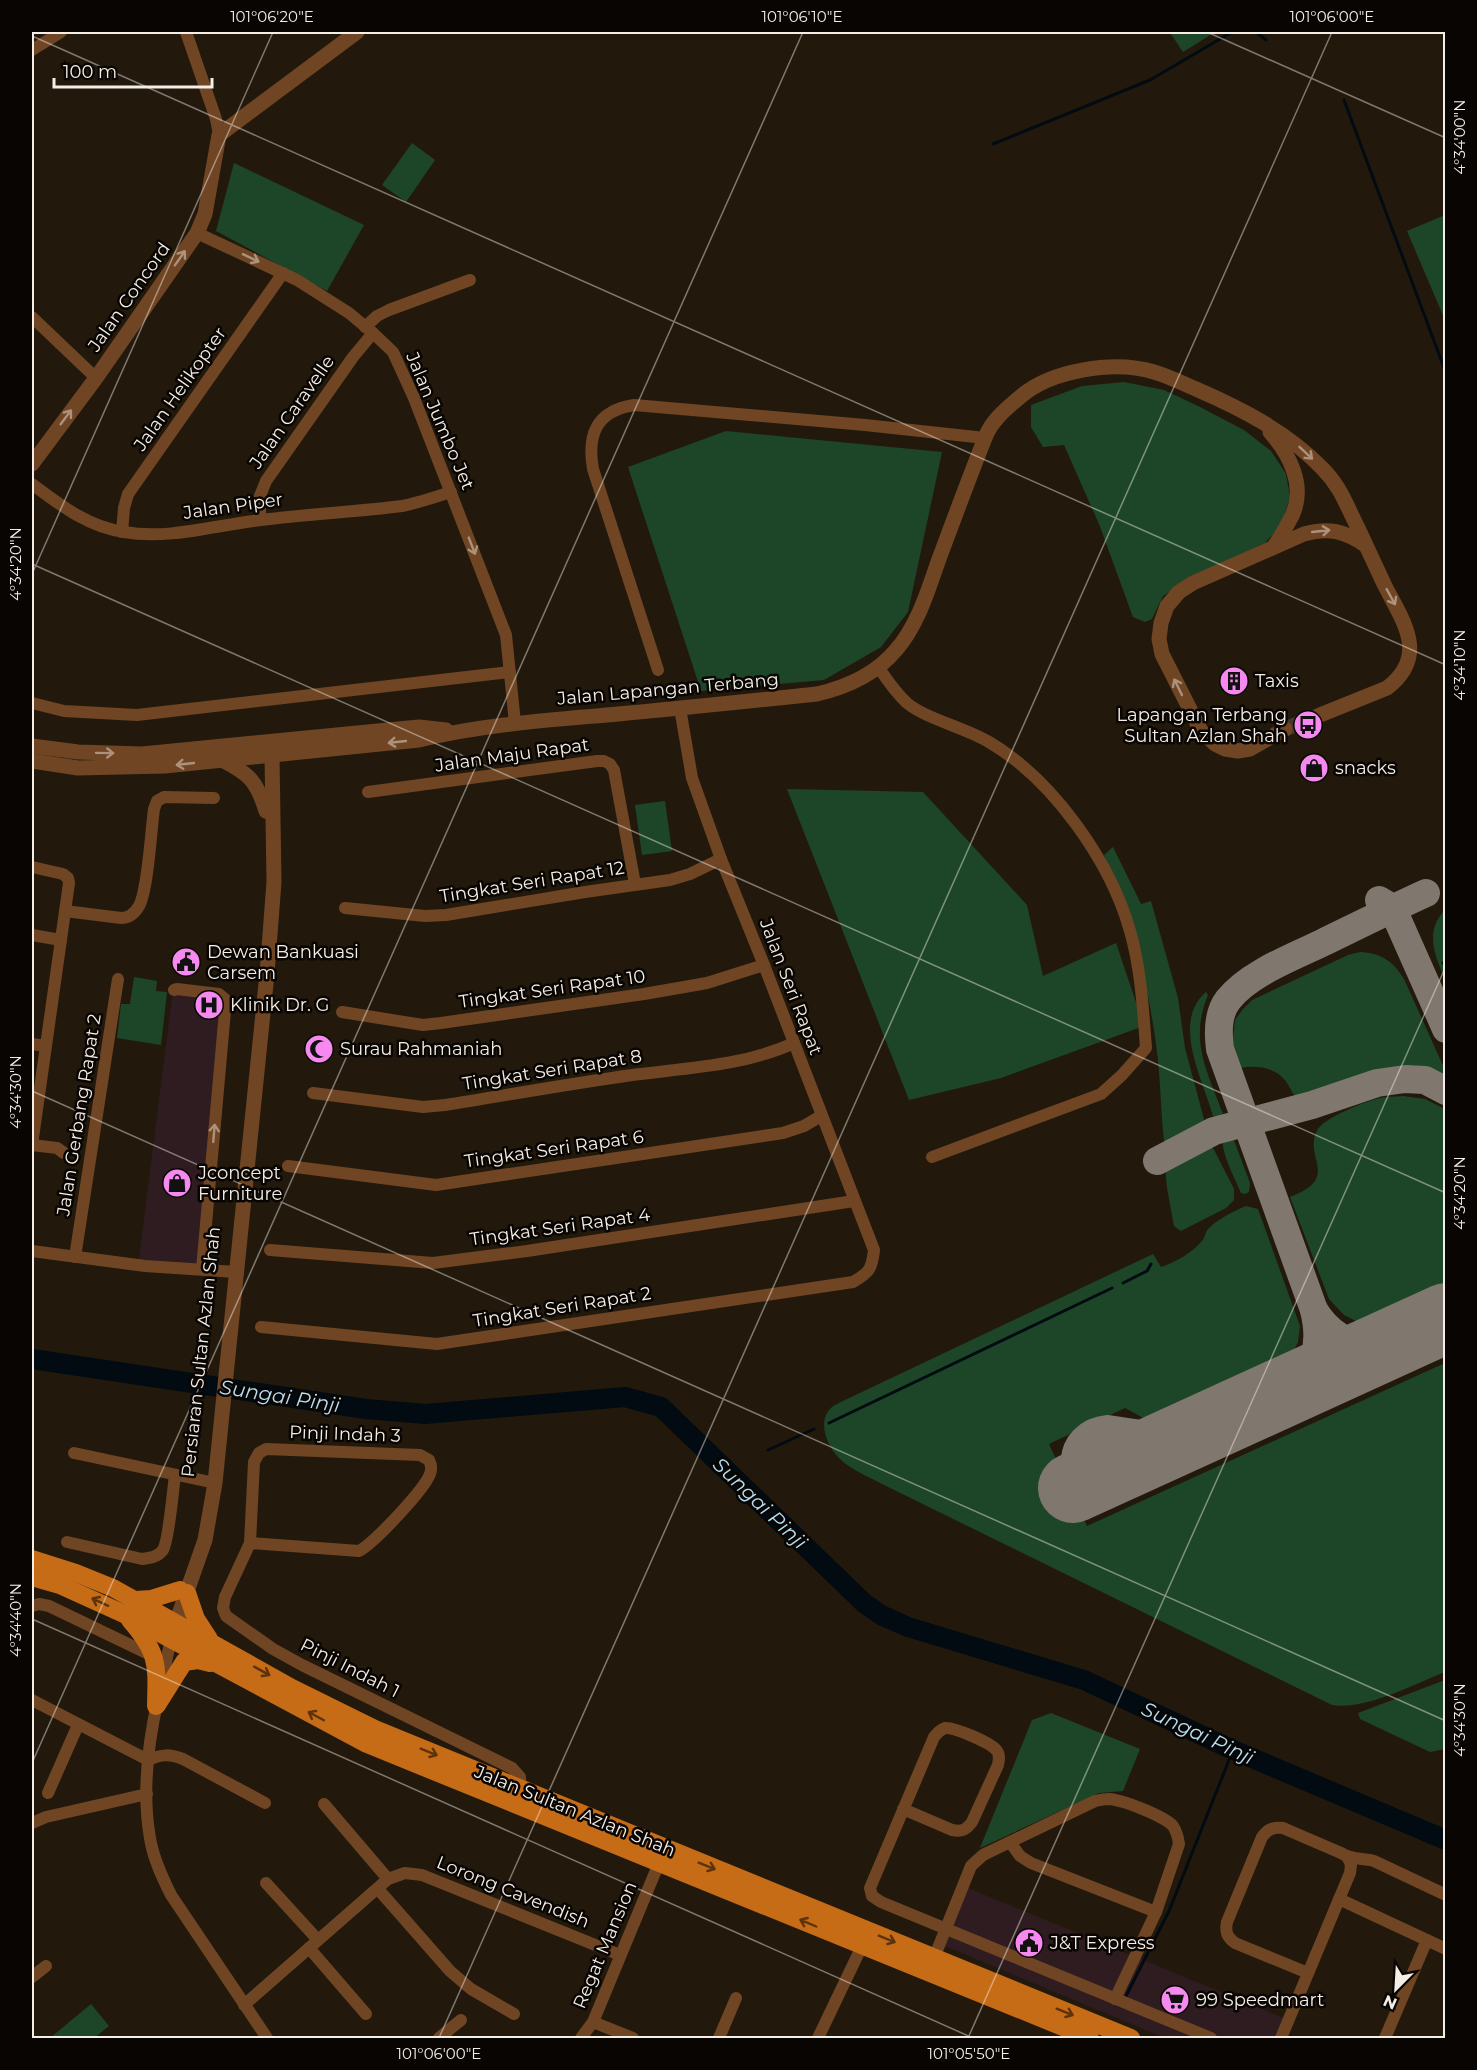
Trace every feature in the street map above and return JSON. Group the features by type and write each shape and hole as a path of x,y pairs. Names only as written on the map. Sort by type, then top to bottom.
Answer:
{"main road":[{"name":"Jalan Sultan Azlan Shah","path":"32,1559 76,1573 136,1600 220,1665 367,1744 1090,2038"},
{"name":"Jalan Sultan Azlan Shah","path":"32,1577 60,1585 124,1614 172,1626 211,1642 292,1688 375,1729 1131,2038"},
{"path":"136,1600 183,1591 196,1619 211,1642"},
{"path":"124,1614 150,1644 155,1657 156,1706"},
{"path":"156,1706 184,1662 198,1660 220,1665"},
{"path":"934,1958 943,1970 999,1993 1058,2025"}],"street":[{"path":"32,50 62,32"},
{"path":"186,32 216,119 219,135 357,32"},
{"name":"Jalan Concord","path":"32,464 96,378 197,233 205,214 219,135"},
{"name":"Jalan Jumbo Jet","path":"197,233 283,273 311,289 369,330 393,352 414,398 506,635 515,723"},
{"name":"Jalan Helikopter","path":"122,532 124,508 129,494 283,273"},
{"name":"Jalan Caravelle","path":"260,520 260,496 266,481 353,357 377,316 470,280"},
{"path":"32,317 96,378"},
{"name":"Jalan Lapangan Terbang","path":"32,761 73,768 165,766 419,740 515,723 817,694 836,690 879,668 897,649 920,612 984,438 993,422 1012,403 1041,383 1058,376 1109,367 1153,372 1212,396 1259,419 1304,450 1340,488 1365,545 1404,620 1411,646 1402,672 1386,688 1347,705 1318,711"},
{"path":"658,670 593,469 590,451 593,433 603,417 620,407 634,405 984,438"},
{"name":"Jalan Lapangan Terbang","path":"1259,419 1284,448 1298,486 1292,516 1275,545"},
{"name":"Jalan Piper","path":"32,484 70,513 104,528 122,532 161,534 260,520 405,505 451,492"},
{"path":"1281,729 1250,750 1225,749 1206,737 1196,724 1162,654 1159,630 1167,606 1179,592 1193,583 1304,534 1325,530 1343,532 1365,545"},
{"path":"879,668 908,703 988,741 1017,760 1072,820 1097,854 1114,886 1130,930 1139,968 1146,1048 1122,1075 1101,1094 932,1157"},
{"path":"32,703 64,711 137,715 510,672"},
{"name":"Jalan Seri Rapat","path":"680,708 692,778 721,859 874,1251 873,1263 866,1274"},
{"name":"Jalan Lapangan Terbang","path":"37,749 82,753 142,754 419,727 455,732"},
{"path":"181,750 267,754 286,744 376,731"},
{"path":"271,789 279,764 292,756 309,752"},
{"name":"Persiaran Sultan Azlan Shah","path":"233,1271 267,974 274,882 271,789 267,754"},
{"name":"Persiaran Sultan Azlan Shah","path":"172,1626 211,1482 217,1434 268,881 267,754"},
{"path":"222,760 248,774 259,788 266,811"},
{"name":"Jalan Maju Rapat","path":"368,792 604,761 614,770 635,884"},
{"path":"65,912 121,918 127,918 134,913 143,896 154,809 158,801 164,797 214,798"},
{"name":"Tingkat Seri Rapat 12","path":"345,908 435,916 670,880 690,874 721,859"},
{"path":"32,867 63,874 68,878 32,1145 57,1148 64,1153"},
{"path":"32,935 61,940"},
{"name":"Tingkat Seri Rapat 10","path":"342,1012 423,1025 441,1023 697,984 764,965"},
{"name":"Jalan Gerbang Rapat 2","path":"75,1257 118,979"},
{"path":"174,990 177,988 219,994 226,1000 202,1269"},
{"name":"Tingkat Seri Rapat 8","path":"313,1093 423,1107 445,1105 589,1081 743,1060 771,1053 794,1043"},
{"path":"32,1044 46,1046"},
{"name":"Tingkat Seri Rapat 6","path":"288,1166 436,1185 783,1133 804,1126 821,1116"},
{"name":"Tingkat Seri Rapat 4","path":"270,1250 434,1263 854,1201"},
{"path":"32,1251 145,1266 233,1271"},
{"name":"Tingkat Seri Rapat 2","path":"261,1327 436,1344 853,1282 866,1274"},
{"name":"Pinji Indah 3","path":"266,1449 420,1455 429,1460 431,1472 423,1485 376,1538 359,1551 250,1544 254,1462 259,1453 266,1449"},
{"path":"74,1453 211,1482"},
{"path":"67,1542 142,1559 153,1558 162,1551 166,1540 175,1475"},
{"name":"Pinji Indah 1","path":"250,1544 225,1598 223,1608 226,1616 273,1649 302,1665 512,1768 520,1777 522,1790"},
{"path":"32,1606 39,1604 49,1606 155,1657"},
{"path":"172,1626 148,1760 147,1794 150,1839 161,1874 171,1895 267,2038"},
{"path":"32,1700 148,1760"},
{"path":"48,1793 78,1725"},
{"path":"903,1809 952,1830 960,1831 967,1828 972,1822 998,1765 999,1757 996,1749 990,1744 955,1729 947,1728 939,1731 934,1737 873,1878 870,1888 872,1896 945,1929 1211,2038"},
{"path":"148,1760 161,1754 172,1755 265,1803"},
{"path":"32,1823 55,1814 147,1794"},
{"path":"934,1958 971,1866 983,1855 1095,1801 1108,1799 1122,1802 1163,1818 1172,1825 1179,1844 1156,1912 1115,1999"},
{"path":"244,2005 388,1879 324,1804"},
{"path":"1308,1973 1235,1943 1229,1938 1226,1930 1262,1837 1267,1831 1275,1827 1282,1828 1348,1858 1364,1858 1374,1861 1446,1894"},
{"path":"1010,1842 1020,1856 1031,1863 1156,1912"},
{"path":"1281,2038 1350,1873 1351,1865 1348,1858"},
{"name":"Regat Mansion","path":"581,2038 593,2022 659,1863"},
{"name":"Lorong Cavendish","path":"388,1879 405,1873 422,1875 620,1955"},
{"path":"266,1883 366,2014"},
{"path":"378,1889 450,1971 471,1989 514,2014"},
{"path":"1339,1899 1446,1948"},
{"path":"1385,2038 1427,1940"},
{"path":"818,2038 862,1946"},
{"path":"32,1977 46,1966"},
{"path":"719,2038 736,1998"},
{"path":"439,2038 461,2020"},
{"path":"593,2022 633,2038"}],"shaded area":[{"path":"173,990 228,997 196,1276 138,1266"},
{"path":"968,1888 1289,2020 1281,2038 1165,2038 945,1946"}],"green space":[{"path":"1175,32 1215,32 1183,52 1171,34"},
{"path":"412,143 435,160 406,202 382,185"},
{"path":"234,163 364,225 327,291 216,231"},
{"path":"1445,215 1445,320 1407,231"},
{"path":"1124,382 1164,390 1244,430 1271,451 1286,474 1290,497 1282,524 1265,543 1188,579 1163,596 1152,619 1145,622 1133,617 1099,524 1064,445 1043,447 1031,427 1031,405 1082,386"},
{"path":"726,431 942,452 908,612 881,647 824,680 701,691 628,467"},
{"path":"787,789 923,792 1027,905 1043,976 1116,943 1144,1026 1001,1078 909,1100"},
{"path":"665,801 672,851 642,855 635,805"},
{"path":"1113,847 1141,904 1151,901 1178,998 1185,1048 1205,1123 1203,1128 1165,1148 1155,1034 1145,981 1123,905 1104,855"},
{"path":"1445,910 1445,979 1435,953 1433,935 1435,926"},
{"path":"1360,952 1386,959 1400,973 1445,1070 1445,1077 1434,1072 1388,1069 1308,1102 1296,1096 1276,1072 1258,1067 1240,1068 1232,1046 1235,1020 1252,1000 1348,955"},
{"path":"134,977 157,981 156,991 167,992 161,1045 117,1038 121,1004 130,1004"},
{"path":"1206,992 1208,995 1200,1027 1200,1041 1206,1069 1223,1114 1216,1117 1213,1116 1197,1069 1190,1035 1191,1019 1196,1004"},
{"path":"1403,1096 1425,1099 1445,1109 1445,1284 1360,1323 1344,1315 1329,1299 1290,1197 1306,1189 1314,1182 1318,1174 1314,1139 1322,1124 1366,1102 1383,1097"},
{"path":"1230,1130 1250,1183 1249,1192 1245,1194 1241,1193 1223,1148 1223,1134"},
{"path":"1209,1140 1234,1189 1234,1200 1226,1208 1181,1231 1174,1226 1165,1167"},
{"path":"1246,1206 1258,1209 1300,1326 1298,1342 1291,1356 1145,1419 1125,1408 1049,1444 1087,1526 1445,1363 1445,1672 1360,1704 1332,1705 878,1482 842,1461 830,1446 825,1432 827,1412 837,1404 1153,1254 1161,1267 1172,1263 1198,1245 1213,1225"},
{"path":"1445,1680 1445,1749 1430,1752 1360,1719 1358,1713"},
{"path":"1051,1713 1140,1749 1123,1791 1099,1793 980,1848 1032,1720"},
{"path":"91,2004 109,2026 94,2038 50,2038"}],"waterway":[{"path":"993,144 1150,80 1232,32"},
{"path":"1256,32 1266,40"},
{"path":"1344,100 1446,373"},
{"path":"1123,1283 1147,1271 1151,1264"},
{"path":"829,1423 1112,1288"},
{"name":"Sungai Pinji","path":"32,1359 366,1409 425,1414 625,1397 661,1407 864,1603 881,1615 908,1627 1084,1680 1233,1750 1446,1840"},
{"path":"768,1450 814,1429"},
{"path":"1126,1996 1169,1911 1233,1750"}],"taxiway":[{"path":"1284,1392 1303,1374 1314,1356 1317,1346 1317,1323 1220,1049 1220,1018 1228,1000 1259,974 1426,893"},
{"path":"1379,900 1389,906 1395,914 1446,1029"},
{"path":"1157,1161 1214,1131 1312,1105 1377,1083 1405,1079 1425,1080 1446,1091"},
{"path":"1314,1310 1331,1331 1355,1344 1374,1345 1403,1338"},
{"path":"1108,1429 1148,1435 1204,1429 1153,1461 1120,1487 1103,1492 1090,1488 1081,1481 1076,1471 1075,1460 1077,1450 1084,1440 1094,1433 1108,1429"}],"runway":[{"path":"1073,1488 1446,1318"}],"tunnel":[{"path":"1285,729 1320,715"}],"place":[{"name":"Taxis","path":"1234,681"},
{"name":"Lapangan Terbang Sultan Azlan Shah","path":"1308,725"},
{"name":"snacks","path":"1314,768"},
{"name":"Dewan Bankuasi Carsem","path":"186,962"},
{"name":"Klinik Dr. G","path":"209,1005"},
{"name":"Surau Rahmaniah","path":"319,1049"},
{"name":"Jconcept Furniture","path":"177,1183"},
{"name":"J&T Express","path":"1029,1943"},
{"name":"99 Speedmart","path":"1175,2000"}]}
